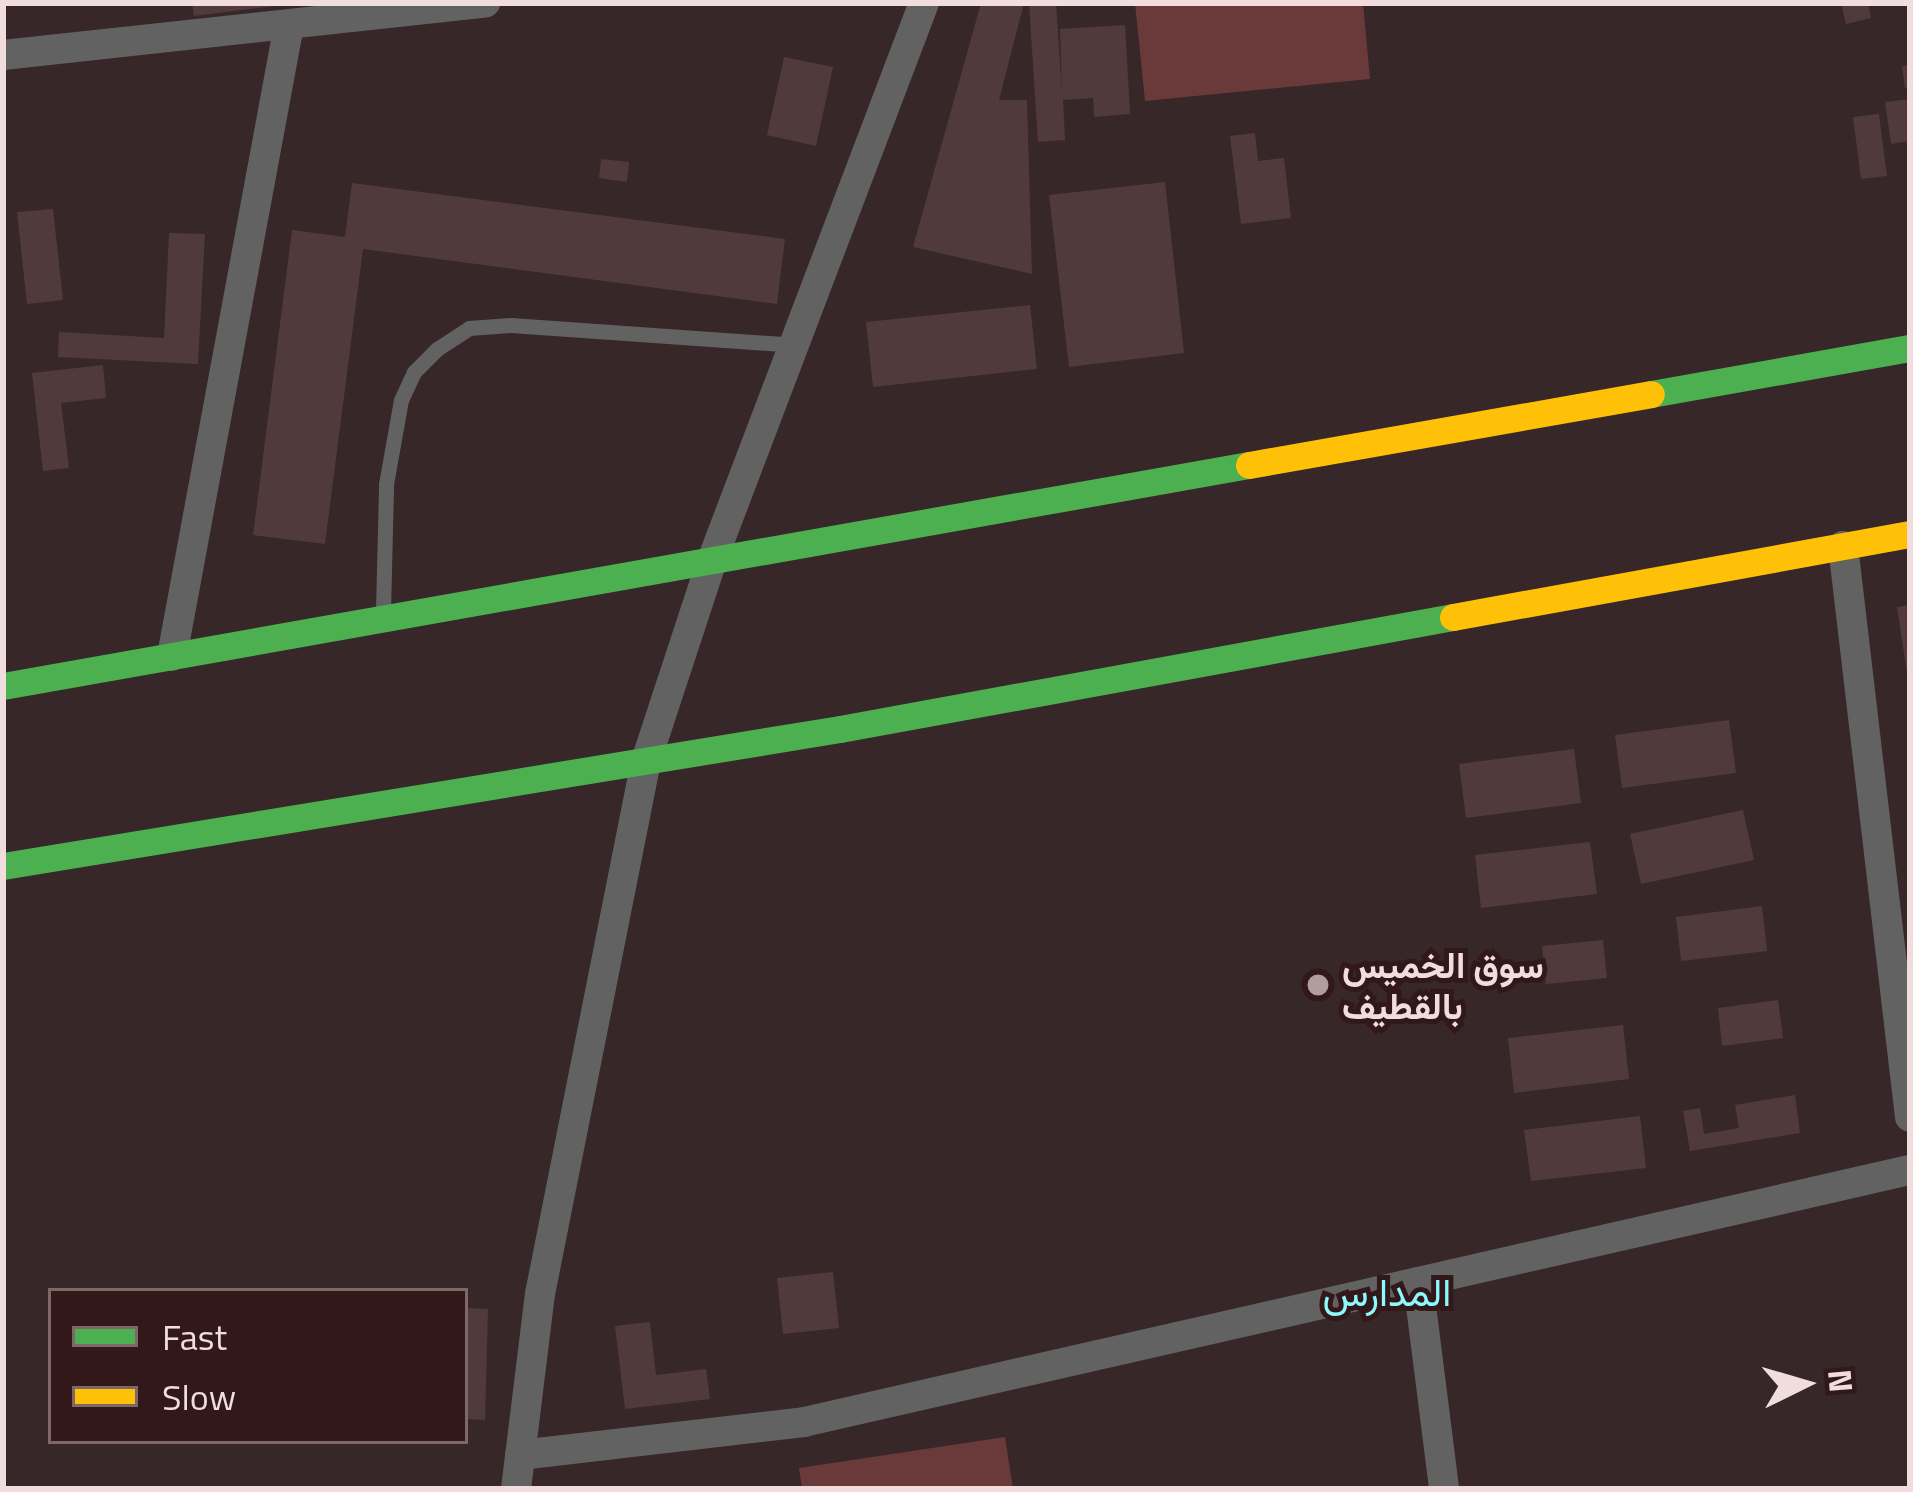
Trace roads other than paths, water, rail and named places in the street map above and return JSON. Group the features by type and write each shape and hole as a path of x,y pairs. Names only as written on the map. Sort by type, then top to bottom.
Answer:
{"main road":[{"path":"3,686 1910,348"},
{"path":"3,866 646,761 1910,534"}],"street":[{"path":"3,55 485,3"},
{"path":"516,1489 540,1294 646,761 711,563 924,3"},
{"path":"172,656 289,25"},
{"path":"1843,546 1910,1117"},
{"path":"520,1455 804,1422 1910,1170"},
{"path":"1418,1282 1444,1489"}],"lane":[{"path":"383,620 386,484 401,400 414,373 437,349 469,328 511,325 794,345"}],"place":[{"name":"سوق الخميس بالقطيف","path":"1318,985"}],"district":[{"name":"المدارس","path":"1387,1292"}]}
